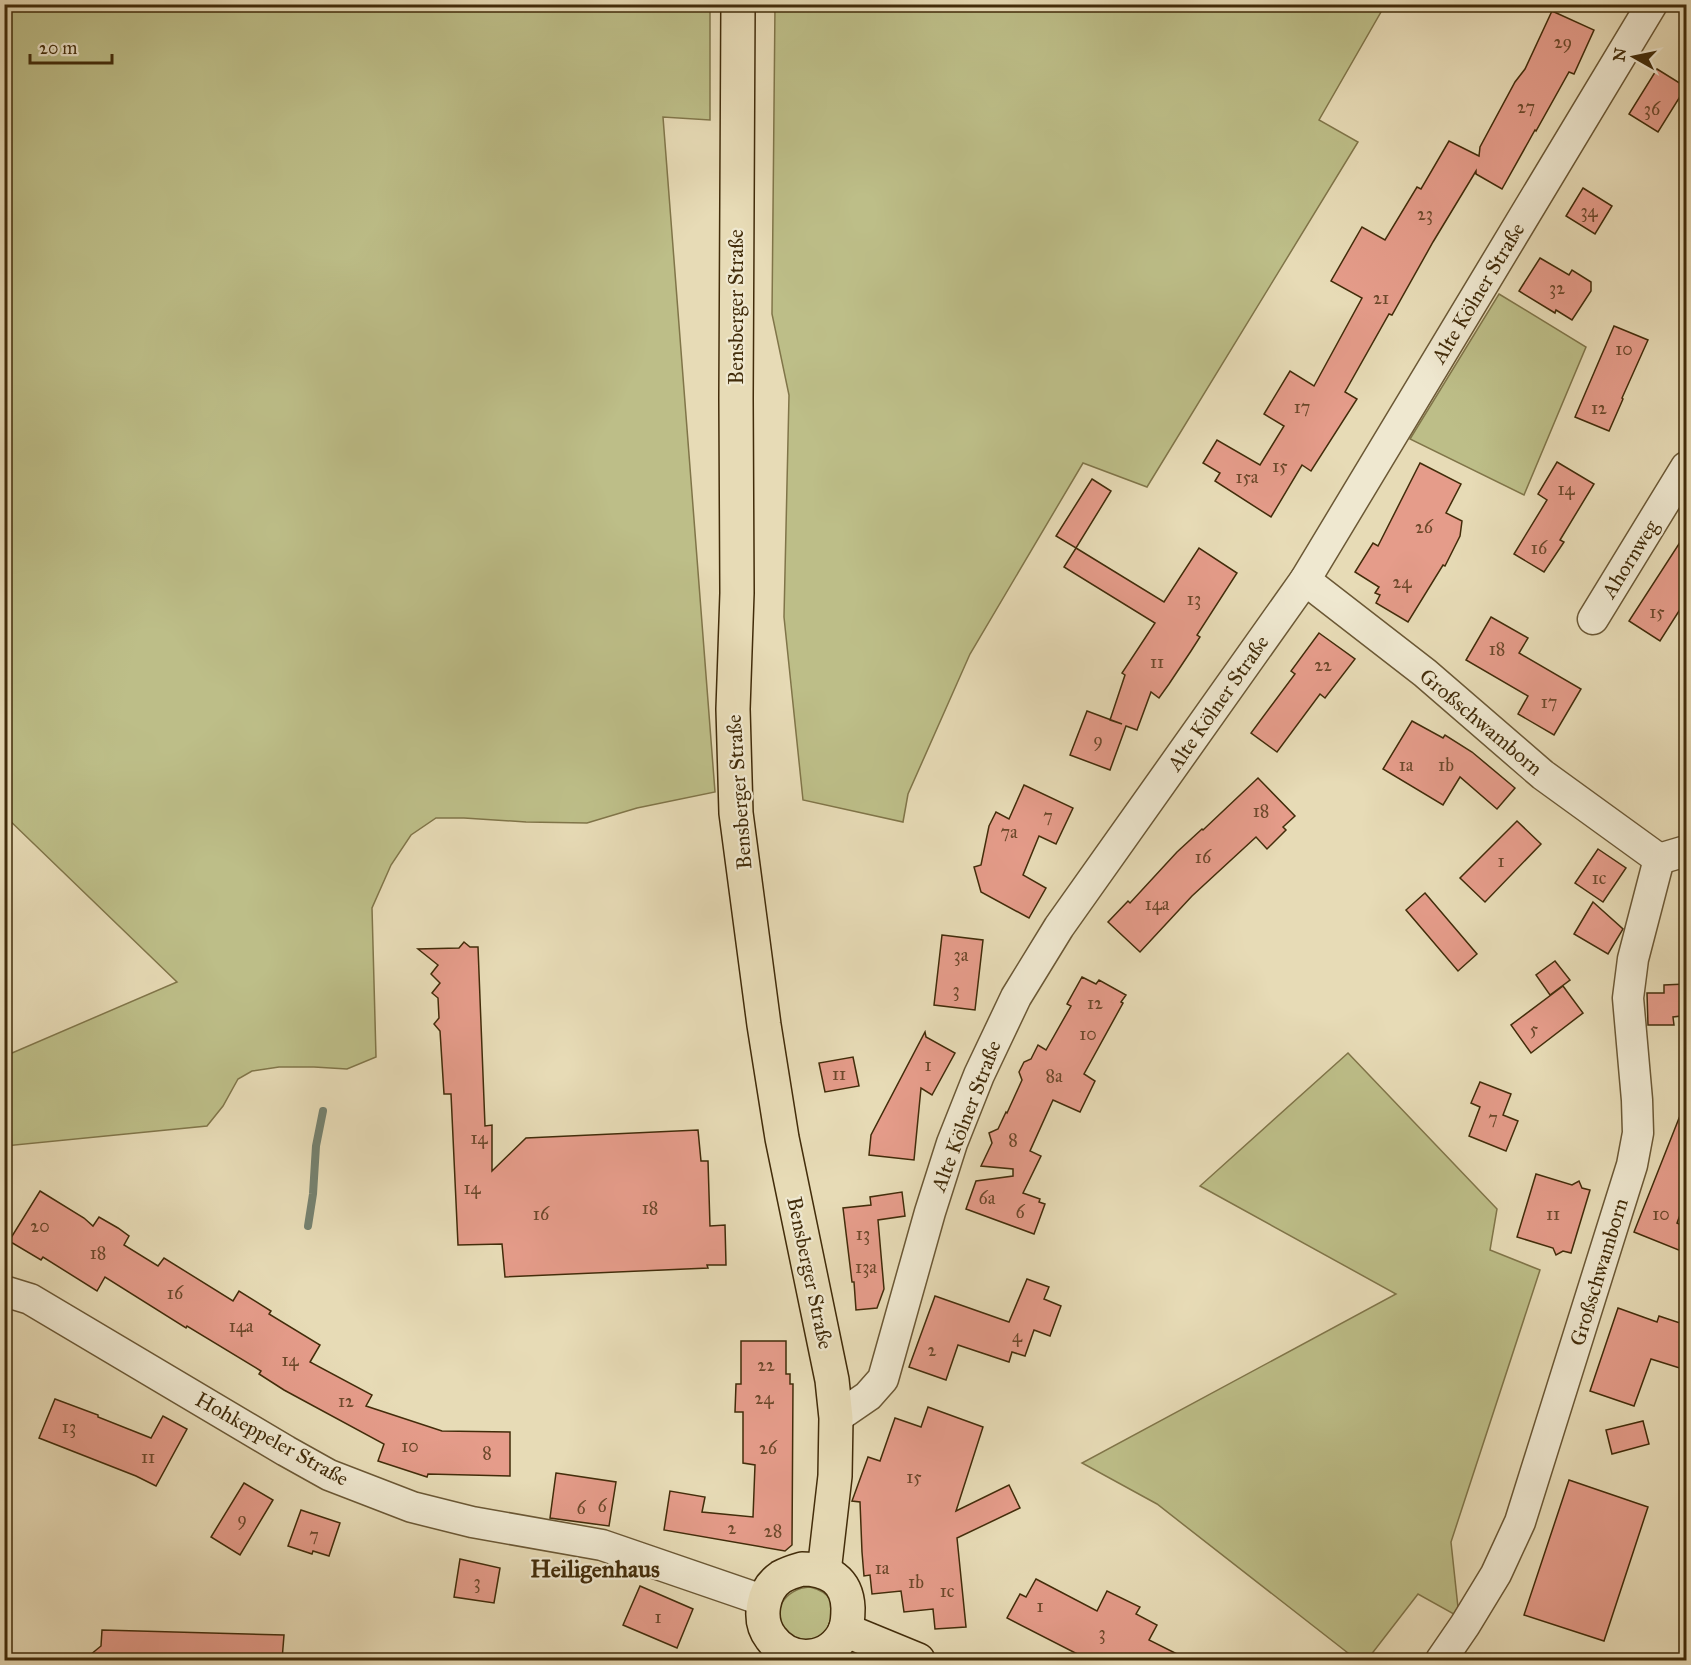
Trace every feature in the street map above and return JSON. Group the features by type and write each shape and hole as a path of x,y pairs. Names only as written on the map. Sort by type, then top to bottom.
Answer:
{"main road":[{"name":"Bensberger Straße","path":"738,4 737,593 733,709 736,813 762,1014 782,1138 832,1380 837,1418 835,1476 824,1572"},
{"path":"813,1569 824,1572 834,1576 845,1592 848,1602 848,1620 845,1630 837,1643 825,1652 813,1657 796,1659 771,1638 764,1626 762,1613 765,1601 770,1588 779,1578 790,1572 813,1569"},
{"path":"845,1630 918,1660"}],"street":[{"name":"Alte Kölner Straße","path":"837,1418 868,1396 883,1379 952,1143 979,1075 1016,997 1059,927 1305,580 1652,4"},
{"name":"Ahornweg","path":"1593,620 1686,467"},
{"name":"Großschwamborn","path":"1305,580 1425,674 1543,775 1673,855 1634,959 1628,998 1638,1133 1632,1165 1520,1522 1496,1574 1465,1625 1440,1660"},
{"name":"Hohkeppeler Straße","path":"4,1291 30,1299 286,1451 339,1479 412,1507 472,1522 602,1545 765,1601"}],"green space":[{"path":"5,4 710,5 710,120 663,117 715,792 637,808 587,823 436,818 411,835 391,865 372,908 376,1057 347,1069 279,1067 252,1071 238,1079 223,1106 207,1126 5,1146 5,1056 177,982 5,816"},
{"path":"775,5 1385,5 1319,120 1358,142 1147,487 1083,463 970,654 908,794 903,822 803,800 784,617 789,395 772,314"},
{"path":"1499,294 1586,347 1524,495 1410,439"},
{"path":"1348,1053 1497,1209 1490,1250 1540,1270 1451,1542 1459,1617 1418,1594 1367,1660 1357,1660 1157,1504 1082,1463 1396,1294 1200,1186"},
{"path":"801,1588 818,1589 827,1596 832,1605 834,1617 834,1624 813,1643 794,1640 787,1633 779,1618 779,1610 787,1597"}],"building":[{"path":"1552,11 1594,30 1574,74 1569,72 1502,189 1476,174 1476,171 1392,315 1389,314 1345,392 1357,399 1311,471 1302,465 1271,517 1215,481 1220,473 1203,463 1217,440 1260,465 1284,426 1264,414 1290,371 1314,386 1362,298 1331,281 1362,227 1385,240 1417,187 1421,189 1449,141 1479,156 1480,147 1515,82 1525,69"},
{"path":"1657,69 1686,87 1658,132 1629,114"},
{"path":"1583,188 1612,206 1595,234 1566,216"},
{"path":"1540,258 1569,275 1572,270 1591,282 1591,291 1572,320 1556,310 1555,313 1519,291"},
{"path":"1614,326 1648,340 1609,431 1575,417"},
{"path":"1557,462 1594,484 1560,540 1564,542 1544,572 1514,554 1547,500 1538,494"},
{"path":"1420,463 1461,484 1446,513 1462,521 1460,536 1445,566 1443,565 1408,622 1376,603 1380,595 1375,593 1379,587 1355,572 1373,543 1378,546"},
{"path":"1092,479 1111,491 1076,548 1056,536"},
{"path":"1686,533 1686,600 1660,641 1629,621"},
{"path":"1076,548 1164,602 1199,548 1237,573 1197,635 1200,637 1159,698 1151,692 1137,730 1126,726 1110,770 1070,755 1087,711 1110,720 1125,675 1122,673 1155,623 1064,567"},
{"path":"1491,617 1528,638 1519,653 1581,689 1554,735 1518,714 1528,696 1466,660"},
{"path":"1319,633 1355,659 1325,698 1320,694 1277,752 1251,733 1295,674 1291,671"},
{"path":"1412,721 1443,738 1445,735 1472,752 1515,788 1497,809 1460,777 1443,805 1383,769"},
{"path":"1258,778 1295,816 1283,827 1286,830 1267,849 1256,837 1192,896 1140,952 1108,922 1128,901 1130,903 1177,852"},
{"path":"1024,785 1073,808 1056,844 1039,836 1023,875 1046,888 1029,918 981,892 974,867 981,865 989,826 996,812 1009,819"},
{"path":"1517,821 1541,844 1485,902 1460,878"},
{"path":"1598,849 1626,868 1603,902 1575,883"},
{"path":"1425,893 1477,954 1458,971 1406,910"},
{"path":"1593,902 1623,929 1608,954 1574,934"},
{"path":"942,935 983,940 975,1010 934,1005"},
{"path":"464,942 470,947 478,947 485,1126 492,1125 492,1171 526,1138 698,1130 701,1161 708,1161 710,1226 725,1225 726,1265 707,1265 708,1268 505,1277 502,1244 458,1245 451,1094 444,1094 440,1031 434,1024 439,1018 438,998 432,993 440,983 431,974 438,965 418,949 459,948"},
{"path":"1555,961 1570,980 1550,995 1536,975"},
{"path":"1082,977 1096,984 1099,980 1126,995 1084,1074 1095,1081 1080,1112 1053,1100 1030,1151 1041,1156 1023,1193 1040,1199 1039,1202 1045,1204 1034,1234 966,1209 976,1181 1013,1176 1013,1169 981,1166 992,1143 989,1133 998,1129 1007,1113 1022,1080 1019,1072 1024,1062 1031,1059 1038,1045 1046,1050 1071,1006 1067,1004"},
{"path":"1685,984 1685,1008 1681,1008 1681,1016 1673,1017 1674,1025 1648,1025 1647,993 1664,993 1664,985"},
{"path":"1563,986 1583,1013 1531,1053 1511,1025"},
{"path":"925,1032 926,1037 955,1053 932,1095 921,1088 914,1160 869,1155 871,1135"},
{"path":"853,1057 859,1086 825,1092 819,1063"},
{"path":"1480,1082 1511,1094 1503,1115 1518,1121 1506,1151 1469,1136 1480,1107 1471,1103"},
{"path":"1685,1103 1686,1199 1677,1223 1686,1227 1686,1253 1634,1232"},
{"path":"1536,1174 1572,1185 1579,1181 1582,1188 1590,1190 1571,1253 1563,1251 1556,1255 1553,1248 1517,1237"},
{"path":"40,1191 93,1226 99,1217 118,1228 129,1236 124,1245 158,1266 164,1258 233,1301 239,1291 271,1311 269,1314 320,1345 310,1362 372,1395 366,1406 442,1431 510,1432 510,1476 428,1474 427,1477 378,1461 384,1444 284,1390 259,1374 261,1371 187,1326 186,1328 105,1277 97,1291 43,1257 41,1260 9,1241"},
{"path":"902,1192 905,1216 878,1220 884,1289 877,1308 856,1310 843,1208 871,1205 870,1197"},
{"path":"1027,1279 1049,1287 1044,1299 1061,1306 1050,1336 1034,1330 1025,1356 1012,1352 1009,1362 958,1345 946,1380 909,1367 935,1296 1009,1322"},
{"path":"1618,1308 1657,1322 1659,1316 1686,1325 1686,1370 1651,1359 1634,1406 1590,1391"},
{"path":"741,1341 786,1341 786,1374 790,1374 790,1384 793,1384 792,1545 785,1551 664,1530 670,1491 705,1497 702,1512 753,1517 755,1465 743,1463 743,1412 735,1412 736,1384 741,1384"},
{"path":"55,1399 151,1438 163,1416 187,1429 156,1486 39,1438"},
{"path":"928,1407 983,1427 956,1511 1009,1485 1020,1508 957,1538 966,1627 935,1629 933,1609 904,1612 901,1591 872,1594 870,1575 864,1576 860,1502 852,1501 868,1457 880,1461 895,1418 921,1427"},
{"path":"1643,1421 1649,1444 1612,1454 1606,1430"},
{"path":"556,1473 616,1482 609,1526 550,1518"},
{"path":"1569,1480 1648,1507 1604,1641 1524,1615"},
{"path":"244,1483 273,1500 240,1555 211,1537"},
{"path":"301,1510 340,1523 329,1556 313,1551 312,1554 288,1546"},
{"path":"460,1559 500,1568 494,1603 454,1597"},
{"path":"1036,1579 1097,1611 1107,1591 1140,1607 1136,1614 1157,1625 1149,1640 1189,1660 1089,1660 1007,1618 1020,1594 1026,1597"},
{"path":"640,1586 693,1609 677,1648 623,1625"},
{"path":"102,1630 284,1635 282,1660 84,1660 101,1646"}],"waterway":[{"path":"308,1226 316,1146 323,1111"}],"district":[{"name":"Heiligenhaus","path":"595,1569"}]}
